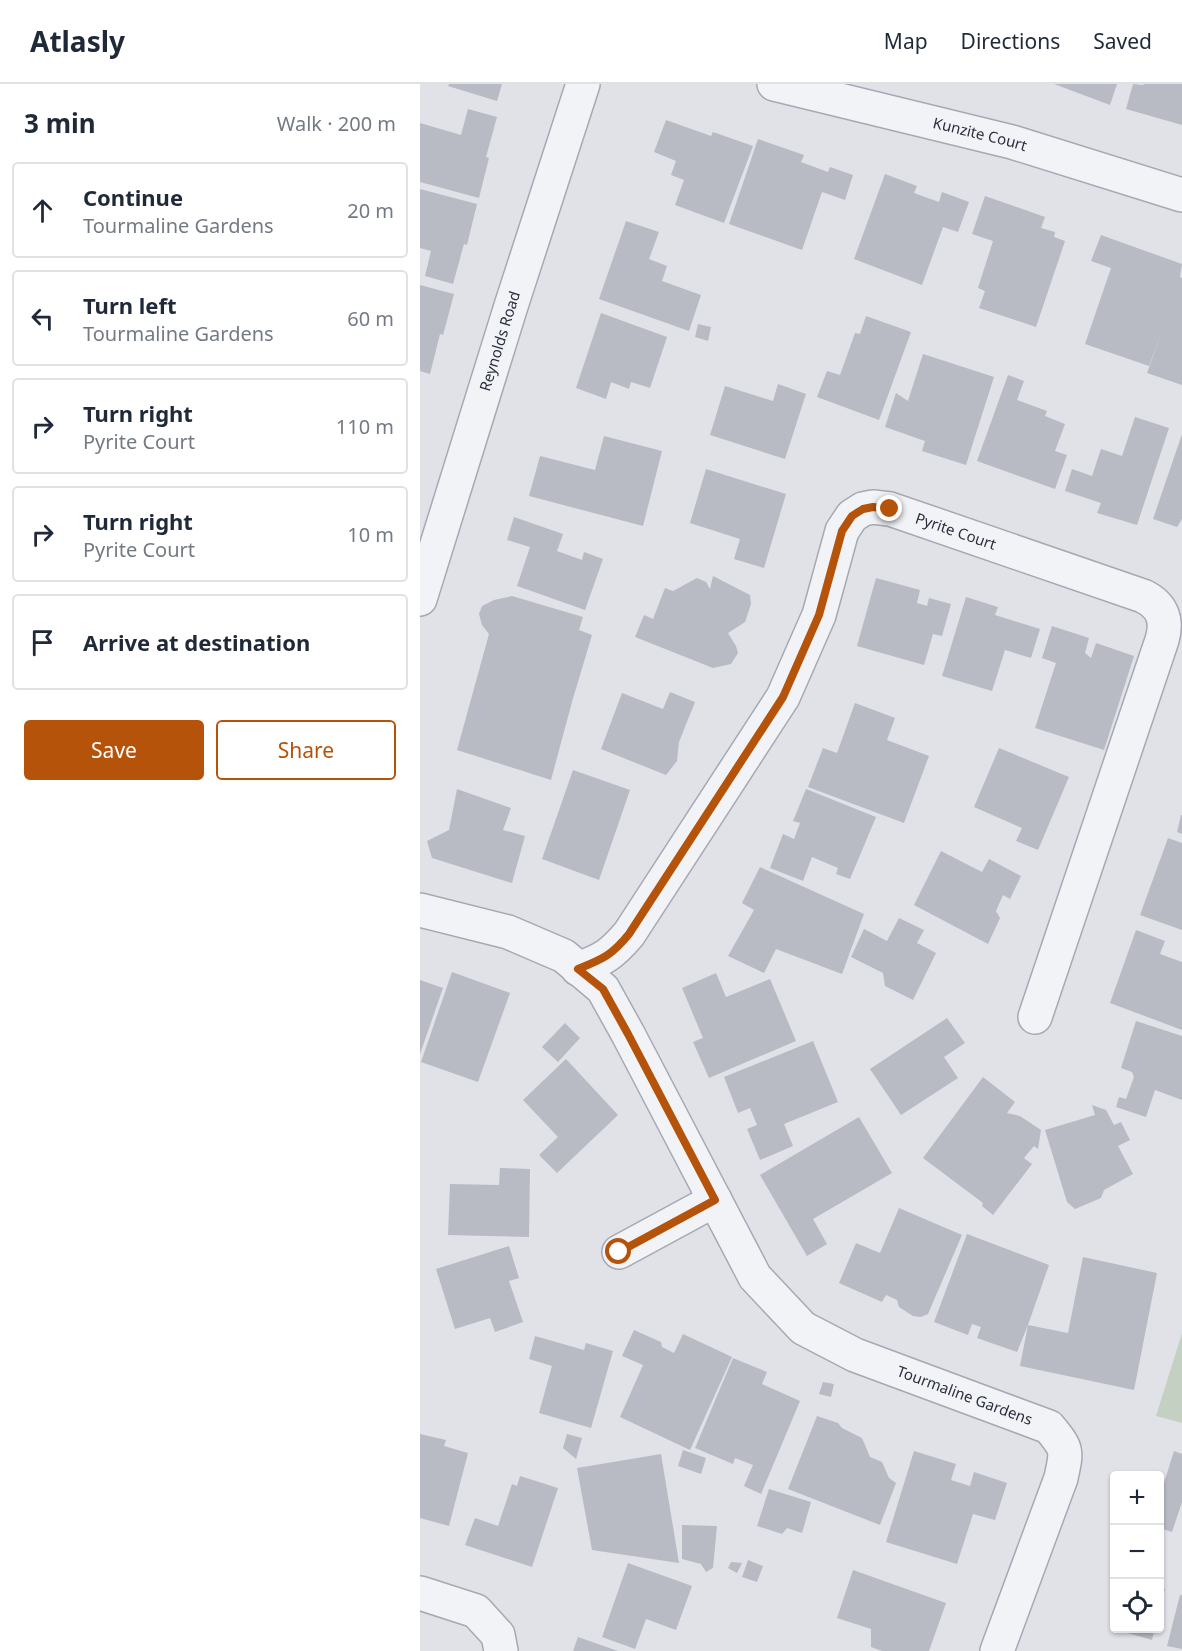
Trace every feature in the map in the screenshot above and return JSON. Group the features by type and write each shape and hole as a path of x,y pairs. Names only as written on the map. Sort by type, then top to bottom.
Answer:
{"street":[{"name":"Reynolds Road","path":"420,599 583,84"},
{"name":"Kunzite Court","path":"774,84 1012,142 1182,195"},
{"name":"Pyrite Court","path":"578,969 601,960 616,949 629,934 783,697 819,615 842,531 852,516 863,509 873,507 897,512 1143,596 1153,601 1164,618 1162,640 1035,1017"},
{"name":"Tourmaline Gardens","path":"420,910 508,932 564,956 603,989 755,1277 803,1328 855,1355 1049,1427 1061,1442 1066,1454 1061,1478 997,1651"},
{"path":"619,1252 715,1200"},
{"path":"420,1593 476,1611 498,1635 501,1651"}],"green space":[{"path":"1182,1333 1182,1423 1156,1416"}],"building":[{"path":"449,84 502,84 497,101 448,86"},
{"path":"1054,84 1117,84 1110,105"},
{"path":"1133,84 1182,84 1182,125 1126,109"},
{"path":"468,109 497,117 486,157 489,158 479,198 420,182 420,123 461,135"},
{"path":"666,120 711,136 713,132 753,146 724,223 675,205 684,180 671,175 676,161 654,152"},
{"path":"758,139 804,155 801,162 828,172 830,167 853,175 845,200 822,192 802,250 729,224"},
{"path":"885,174 917,186 914,193 939,202 942,192 969,202 958,232 943,227 922,285 854,259"},
{"path":"420,189 477,204 467,245 464,244 453,284 425,276 431,251 420,248"},
{"path":"985,196 1045,217 1041,228 1055,232 1054,237 1065,241 1036,327 979,308 985,291 978,288 993,241 972,234"},
{"path":"626,221 659,232 649,259 667,266 662,281 701,295 689,331 599,299"},
{"path":"1101,235 1182,264 1180,277 1182,278 1182,385 1147,373 1162,331 1149,366 1085,344 1111,268 1091,261"},
{"path":"420,285 454,294 443,335 440,334 430,374 420,371"},
{"path":"601,313 667,337 650,388 631,382 629,389 611,382 606,399 576,388"},
{"path":"866,316 911,332 879,420 817,397 827,371 840,375 855,333 860,334"},
{"path":"698,324 711,327 708,341 695,337"},
{"path":"923,354 994,377 966,465 922,451 925,441 885,427 896,393 908,401"},
{"path":"1008,375 1024,381 1017,400 1047,411 1045,416 1065,424 1055,451 1067,455 1055,489 977,461"},
{"path":"778,384 806,394 785,459 710,435 725,386 773,401"},
{"path":"1135,417 1169,428 1137,525 1097,513 1101,503 1065,491 1072,469 1092,476 1101,449 1122,456"},
{"path":"1182,434 1182,519 1177,527 1153,519"},
{"path":"604,436 662,451 643,526 529,496 540,456 595,470"},
{"path":"706,469 786,494 764,568 734,559 740,539 690,523"},
{"path":"514,517 563,534 557,551 582,560 584,552 603,559 585,610 517,586 530,547 507,540"},
{"path":"713,576 750,595 751,604 745,622 728,633 738,653 731,664 713,668 635,637 644,615 653,619 665,588 673,591 697,578 706,582 710,589"},
{"path":"876,578 920,590 917,603 927,606 929,598 951,604 942,636 933,634 924,665 857,646"},
{"path":"512,596 583,617 579,630 592,635 551,780 457,750 489,634 482,625 479,614 482,606 494,600"},
{"path":"966,597 998,607 995,615 1040,629 1031,658 1005,650 992,691 942,676"},
{"path":"1052,626 1089,638 1085,653 1091,658 1096,643 1134,656 1104,750 1035,728 1056,663 1042,658"},
{"path":"670,692 695,702 679,742 677,761 666,775 601,749 622,693 663,709"},
{"path":"855,703 895,718 887,740 929,756 904,823 808,787 823,748 837,753"},
{"path":"999,748 1069,777 1038,850 1016,841 1022,828 974,807"},
{"path":"573,770 630,790 599,880 542,859"},
{"path":"457,789 511,808 503,830 525,836 512,883 432,858 427,841 449,830"},
{"path":"806,789 876,817 850,879 836,874 838,868 812,857 803,881 770,868 783,834 794,839 800,823 793,821"},
{"path":"1182,815 1182,834 1177,832"},
{"path":"1168,838 1182,843 1182,930 1140,915"},
{"path":"941,851 982,872 989,859 1021,876 1010,899 1003,895 996,911 1000,918 988,944 914,905"},
{"path":"760,867 864,914 842,974 776,949 764,973 728,956 754,910 742,903"},
{"path":"899,918 924,930 917,943 936,953 913,1000 885,986 883,973 851,957 864,929 887,941"},
{"path":"1136,930 1165,941 1160,954 1182,962 1182,1030 1110,1003"},
{"path":"452,972 510,993 478,1082 421,1062"},
{"path":"716,973 726,997 770,979 796,1041 709,1078 693,1042 703,1038 682,988"},
{"path":"420,980 443,988 420,1054"},
{"path":"947,1018 965,1043 944,1057 958,1078 901,1115 870,1069"},
{"path":"1136,1021 1182,1036 1182,1100 1155,1090 1146,1117 1116,1107 1119,1097 1126,1099 1134,1077 1132,1072 1121,1068"},
{"path":"565,1023 580,1038 558,1062 542,1047"},
{"path":"813,1041 838,1102 784,1124 793,1146 760,1160 747,1129 757,1125 750,1108 738,1113 724,1077"},
{"path":"566,1059 618,1115 557,1173 539,1155 558,1137 523,1100"},
{"path":"983,1077 1015,1102 1007,1113 1020,1116 1041,1130 1038,1149 1034,1146 1024,1158 1032,1164 993,1215 982,1206 983,1203 923,1158"},
{"path":"1092,1105 1106,1110 1114,1125 1121,1122 1130,1140 1118,1146 1133,1174 1104,1190 1101,1198 1075,1209 1067,1202 1045,1130 1095,1115"},
{"path":"859,1117 892,1173 813,1219 827,1244 807,1256 760,1175"},
{"path":"500,1168 530,1169 529,1237 448,1235 450,1184 499,1185"},
{"path":"899,1208 962,1235 928,1314 921,1317 913,1316 899,1307 897,1300 886,1295 882,1302 839,1283 856,1243 880,1253"},
{"path":"967,1234 1049,1265 1017,1352 977,1338 981,1327 972,1324 968,1335 934,1322"},
{"path":"509,1246 519,1278 509,1281 523,1322 495,1332 490,1318 455,1329 436,1269"},
{"path":"1083,1257 1157,1273 1134,1390 1020,1366 1028,1325 1068,1333"},
{"path":"634,1330 661,1342 662,1347 674,1353 683,1334 732,1357 690,1450 620,1417 643,1365 622,1356"},
{"path":"535,1336 584,1350 586,1343 613,1351 591,1428 539,1413 552,1366 529,1359"},
{"path":"733,1358 767,1372 762,1384 800,1401 761,1494 744,1486 753,1465 735,1458 733,1464 695,1448"},
{"path":"823,1382 834,1384 831,1397 819,1394"},
{"path":"817,1416 838,1423 842,1428 862,1438 870,1457 882,1462 889,1478 896,1483 880,1525 788,1489"},
{"path":"420,1434 446,1440 444,1446 468,1453 449,1526 420,1518"},
{"path":"567,1434 582,1438 576,1459 563,1448"},
{"path":"683,1450 706,1458 701,1474 678,1466"},
{"path":"914,1451 956,1464 951,1480 970,1486 974,1472 1007,1483 995,1520 973,1514 957,1564 886,1542"},
{"path":"1174,1451 1182,1454 1182,1502 1172,1532 1164,1529 1164,1483"},
{"path":"661,1454 679,1563 592,1550 577,1468"},
{"path":"520,1476 558,1488 532,1567 465,1545 475,1518 498,1526 512,1484 517,1486"},
{"path":"769,1489 811,1502 802,1533 787,1528 782,1534 757,1526"},
{"path":"682,1525 717,1526 713,1568 706,1572 701,1564 682,1559"},
{"path":"748,1560 763,1566 757,1582 742,1577"},
{"path":"731,1562 742,1563 737,1573 728,1568"},
{"path":"628,1563 692,1586 676,1630 646,1619 635,1649 602,1637"},
{"path":"853,1570 946,1603 929,1651 882,1651 871,1647 871,1629 837,1618"},
{"path":"1180,1595 1182,1595 1182,1649 1167,1646"},
{"path":"1128,1633 1154,1633 1152,1640"},
{"path":"578,1637 618,1651 573,1651"}],"route":[{"path":"619,1252 715,1200 603,989 578,969 601,960 616,949 629,934 783,697 819,615 842,531 852,516 863,509 873,507 890,509"}]}
